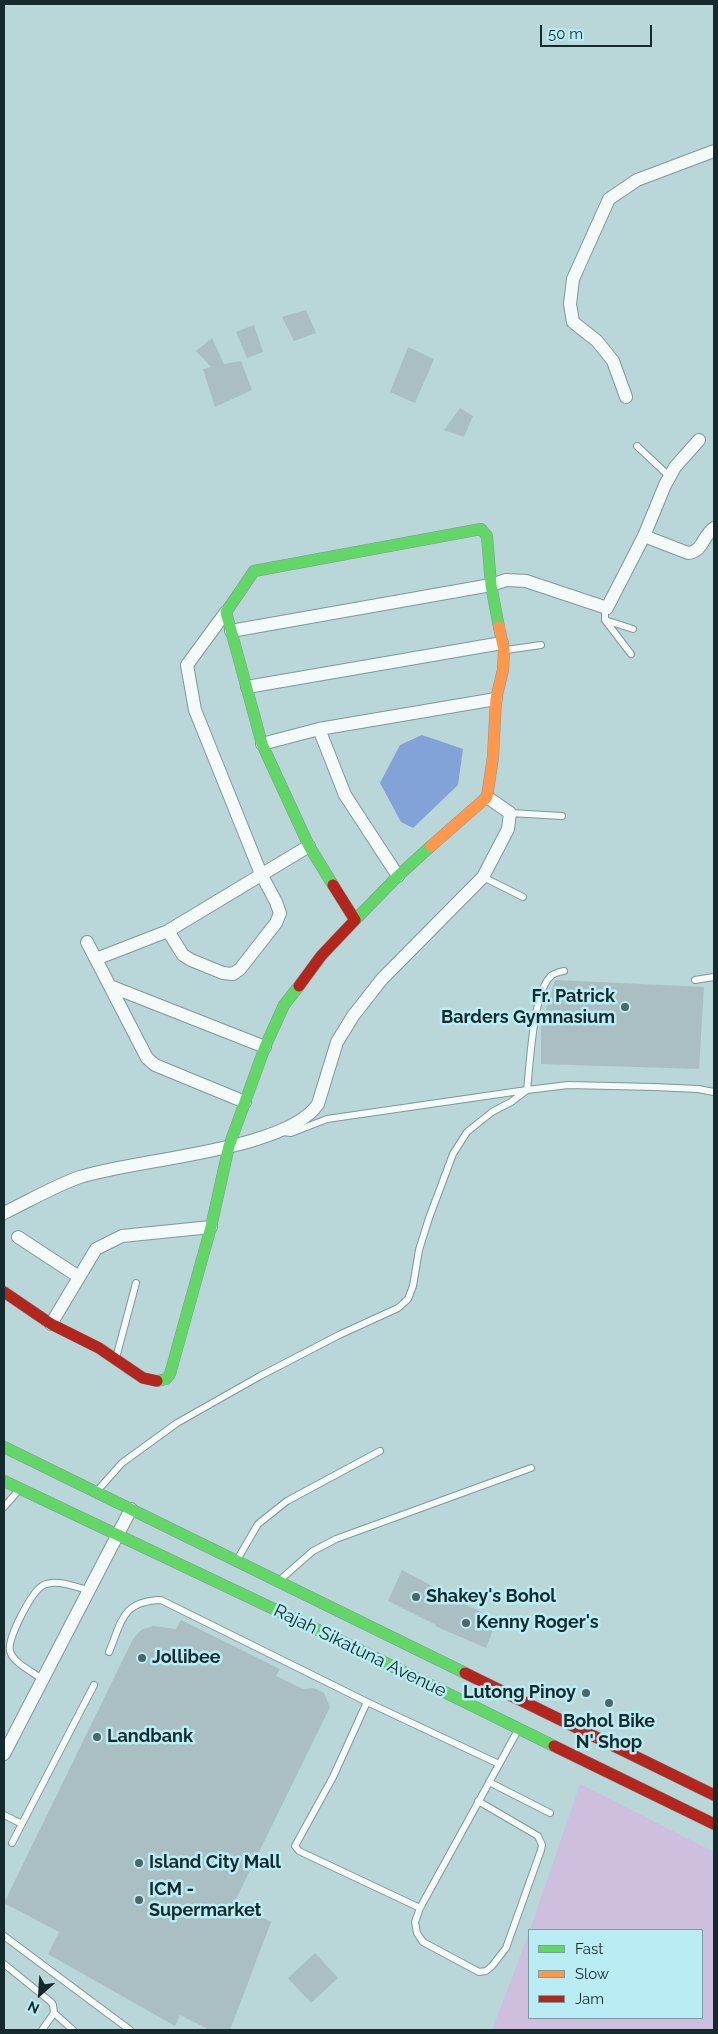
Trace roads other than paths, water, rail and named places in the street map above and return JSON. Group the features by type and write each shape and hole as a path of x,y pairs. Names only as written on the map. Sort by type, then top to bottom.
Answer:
{"street":[{"path":"626,397 613,361 597,341 572,322 570,304 573,279 609,199 637,180 714,151"},
{"path":"231,631 491,585 506,580 526,581 606,614 644,536 670,476 698,440"},
{"path":"644,536 688,553 699,549 707,534 714,528"},
{"path":"4,1292 50,1324 98,1348 143,1378 158,1381 166,1379 170,1374 211,1227 230,1146 265,1047 284,1005 321,956 355,920 398,876 487,797 493,757 496,699 503,670 503,647 491,585 487,536 481,529 254,571 187,665 195,710 261,874 280,912 276,923 240,969 233,974 223,973 183,955 168,931"},
{"path":"226,612 262,744 309,846 355,920"},
{"path":"247,688 503,647"},
{"path":"262,744 319,729 496,699"},
{"path":"319,729 346,795 398,876"},
{"path":"4,1212 80,1177 230,1146 278,1131 312,1113 318,1104 337,1042 353,1016 382,979 482,877 508,829 510,814 487,797"},
{"path":"96,959 168,931 309,846"},
{"path":"87,942 147,1058 155,1065 245,1102"},
{"path":"110,986 265,1047"},
{"path":"50,1324 96,1249 122,1236 211,1227"},
{"path":"18,1237 79,1277"},
{"path":"4,1446 89,1505 131,1509 278,1581 604,1756 714,1794"},
{"name":"Rajah Sikatuna Avenue","path":"4,1481 20,1489 89,1505 116,1535 335,1638 518,1729 604,1756 714,1824"},
{"path":"4,1754 131,1509"}],"lane":[{"path":"638,446 670,476"},
{"path":"606,614 633,629"},
{"path":"606,614 631,654"},
{"path":"503,647 541,645"},
{"path":"510,814 562,816"},
{"path":"482,877 523,897"},
{"path":"89,1505 122,1463 176,1423 278,1367 398,1308 408,1299 413,1286 429,1218 453,1154 467,1132 492,1112 512,1102 527,1090 537,1009 544,985 553,974 564,971"},
{"path":"695,980 714,978"},
{"path":"278,1131 291,1133 327,1119 568,1085 672,1088 714,1092"},
{"path":"115,1359 136,1284"},
{"path":"236,1560 258,1524 287,1501 380,1451"},
{"path":"278,1581 313,1551 336,1538 531,1468"},
{"path":"4,1507 20,1489"},
{"path":"42,1679 14,1659 10,1651 11,1639 20,1621 33,1596 43,1585 56,1582 88,1590"},
{"path":"109,1652 124,1615 132,1606 146,1600 161,1600 367,1702 499,1764"},
{"path":"12,1843 20,1823 94,1686"},
{"path":"367,1702 333,1777 295,1846 299,1851 420,1908"},
{"path":"478,1801 538,1836 542,1844 536,1868 506,1948 492,1966 486,1971 479,1972 423,1942 417,1933 415,1922 420,1908 458,1840 478,1801 518,1729"},
{"path":"489,1782 550,1813"},
{"path":"4,1815 20,1823"},
{"path":"4,1936 130,2030"},
{"path":"4,1964 51,2002 54,2014 73,2030"},
{"path":"42,2030 54,2014"}],"water":[{"path":"422,735 463,749 458,785 413,828 401,822 380,783 400,745"}],"place":[{"name":"Fr. Patrick Barders Gymnasium","path":"625,1007"},
{"name":"Shakey's Bohol","path":"416,1597"},
{"name":"Kenny Roger's","path":"466,1623"},
{"name":"Jollibee","path":"142,1658"},
{"name":"Lutong Pinoy","path":"586,1693"},
{"name":"Bohol Bike N' Shop","path":"609,1703"},
{"name":"Landbank","path":"97,1737"},
{"name":"Island City Mall","path":"139,1863"},
{"name":"ICM - Supermarket","path":"139,1900"}]}
